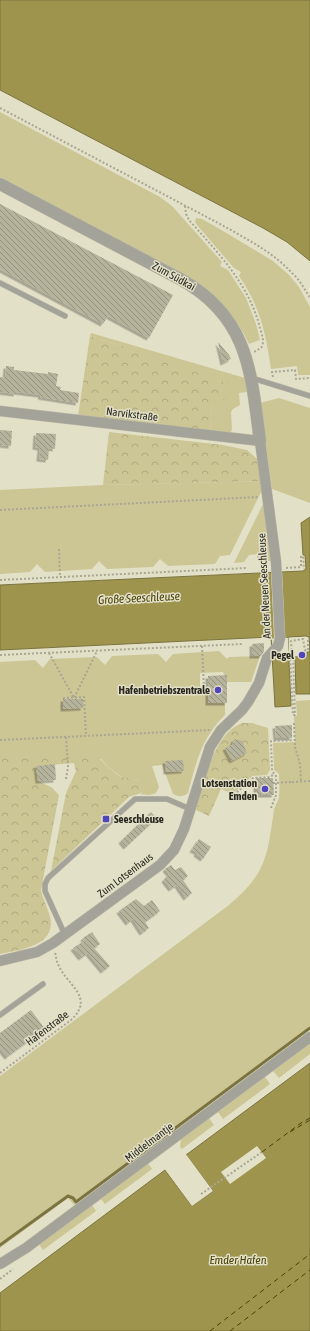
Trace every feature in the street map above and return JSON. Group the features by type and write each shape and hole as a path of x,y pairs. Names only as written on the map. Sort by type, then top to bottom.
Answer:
{"street":[{"name":"Zum Südkai","path":"0,184 192,286 212,302 228,320 235,331 245,354 251,378 260,441"},
{"name":"Narvikstraße","path":"0,411 260,441"},
{"name":"An der Neuen Seeschleuse","path":"235,717 253,695 259,683 267,658 278,646 280,638 277,571 260,441"},
{"name":"Zum Lotsenhaus","path":"0,961 37,952 53,943 160,865 174,850 184,829 208,753 215,738 235,717"},
{"name":"Middelmantje","path":"0,1264 26,1248 310,1037"}],"lane":[{"path":"0,283 65,316"},
{"path":"251,378 310,396"},
{"path":"65,935 45,891 45,884 48,878 132,800 138,798 164,798 190,809"},
{"path":"0,1015 43,984"}],"path":[{"path":"0,108 247,240 275,258 292,272 310,298"},
{"path":"185,206 186,214 189,220 224,261 245,289 252,304 264,342 260,350 245,354"},
{"path":"275,372 295,370 296,379 310,378"},
{"path":"0,510 262,497"},
{"path":"59,549 60,577"},
{"path":"293,568 302,567 301,557 303,556 304,569"},
{"path":"0,580 247,568"},
{"path":"290,652 293,657 296,715 293,715 290,652 292,640 302,639 304,641 305,650 308,651 308,638"},
{"path":"0,656 243,644"},
{"path":"202,646 204,688"},
{"path":"74,698 97,651"},
{"path":"49,653 74,698"},
{"path":"63,698 84,698 86,736"},
{"path":"294,723 296,751 300,764 301,782"},
{"path":"0,740 221,730"},
{"path":"66,736 68,767 66,779"},
{"path":"271,808 276,795 276,776 272,771 271,741 295,740"},
{"path":"234,795 252,778 270,776 274,774"},
{"path":"273,783 310,781"},
{"name":"Hafenstraße","path":"0,1073 71,1020 79,1012 81,1003 80,995 58,965 53,943"},
{"path":"201,1194 262,1152"}],"green space":[{"path":"0,112 160,197 172,206 222,262 220,266 228,270 246,298 256,324 260,340 249,344 233,317 212,294 196,281 0,177"},
{"path":"196,218 202,219 273,261 289,275 299,287 310,307 310,375 298,375 297,366 271,369 261,321 252,298 239,276 241,272 234,268 197,225 195,222"},
{"path":"91,333 245,378 247,392 239,393 240,405 231,412 232,429 230,434 210,432 212,403 119,345 90,336"},
{"path":"90,336 229,384 229,397 212,404 210,432 78,416"},
{"path":"279,398 310,408 310,503 272,489 260,403"},
{"path":"109,432 223,445 247,450 257,459 261,481 103,485"},
{"path":"261,481 262,490 230,555 220,556 215,564 168,566 160,559 153,567 107,569 99,561 92,569 45,572 37,564 30,572 0,574 0,490 103,485"},
{"path":"264,502 271,561 257,561 257,554 249,555 244,562 234,563"},
{"path":"219,651 227,659 229,657 260,656 251,682 227,682 223,672 200,673 200,691 208,691 225,703 225,715 217,723 205,741 197,760 188,793 182,796 173,794 162,765 152,766 159,787 156,793 150,795 139,794 142,793 138,780 126,778 117,774 101,759 0,758 0,662 35,660 43,668 50,659 97,657 105,665 112,656 158,654 166,662 173,654"},
{"path":"310,700 310,1029 74,1205 68,1198 0,1248 0,1076 242,894 258,873 263,863 267,852 274,810 279,798 279,774 274,770 273,743 295,742 294,716 297,716 296,701"},
{"path":"242,723 252,723 268,728 270,770 267,775 252,776 233,794 221,789 209,816 196,810 206,774 211,760 224,737 232,729"},
{"path":"92,754 118,775 143,782 144,790 139,794 129,797 51,871 66,793 76,771 74,763 37,766 38,781 51,787 59,795 41,890 50,917 51,927 43,940 35,945 17,951 0,954 0,758"},
{"path":"310,1043 310,1054 279,1078 273,1071"},
{"path":"265,1077 270,1084 223,1119 218,1112"},
{"path":"209,1118 214,1125 182,1149 180,1147 181,1139"},
{"path":"148,1163 152,1169 105,1204 101,1199"},
{"path":"92,1205 96,1211 43,1250 39,1244"}],"water":[{"path":"0,0 310,0 310,261 287,242 263,228 0,90"},
{"name":"Große Seeschleuse","path":"310,517 310,652 309,637 288,637 291,706 275,707 271,637 0,650 0,585 303,571 306,569 305,555 303,555 301,523"},
{"path":"307,652 310,652 310,694 296,694 295,657 307,656"},
{"name":"Emder Hafen","path":"310,1063 310,1331 0,1331 0,1293 165,1170 192,1206 213,1191 186,1155"}],"pier":[{"path":"271,571 282,571 285,638 288,638 289,657 273,658 272,639 274,638"},
{"path":"257,1146 266,1158 230,1184 221,1172"},
{"path":"185,1153 213,1191 192,1206 164,1168 167,1169 193,1204 210,1191 184,1156"}],"building":[{"path":"0,204 173,295 149,338 108,316 103,324 0,269"},
{"path":"218,342 231,359 223,363"},
{"path":"6,366 14,367 14,370 58,374 56,386 61,387 60,390 79,393 78,403 40,397 41,395 0,392 0,377 5,378"},
{"path":"0,430 12,431 11,446 0,445"},
{"path":"36,433 56,434 55,449 49,448 48,460 39,459 40,448 35,447"},
{"path":"264,643 264,651 261,656 252,656 252,644"},
{"name":"Hafenbetriebszentrale","path":"227,675 227,703 208,703 208,676"},
{"path":"63,699 83,699 83,708 63,709"},
{"path":"292,725 292,738 276,738 275,726"},
{"path":"234,739 242,741 247,753 232,761 225,748 232,745"},
{"path":"183,760 184,771 166,772 165,761"},
{"path":"55,764 56,780 38,781 36,766"},
{"name":"Lotsenstation Emden","path":"256,778 273,778 274,795 256,795"},
{"path":"151,812 157,818 126,847 121,841"},
{"path":"199,839 211,847 203,859 196,854 197,852 192,850"},
{"path":"171,865 175,870 181,867 188,876 183,880 192,893 186,898 177,885 171,889 164,880 169,874 165,869"},
{"path":"136,899 144,906 152,900 160,911 145,922 149,928 142,933 133,919 128,923 119,911"},
{"path":"92,932 100,944 94,948 110,966 103,971 88,953 81,958 73,948 84,941 83,938"},
{"path":"31,1010 45,1029 7,1057 0,1048 0,1033"}],"waterway":[{"path":"0,1245 68,1196 73,1198 76,1202 310,1028"}],"ferry route":[{"path":"262,1152 310,1118"},
{"path":"290,1132 310,1120"},
{"path":"210,1331 310,1254"},
{"path":"230,1331 310,1270"}],"place":[{"name":"Pegel","path":"302,655"},
{"name":"Hafenbetriebszentrale","path":"218,690"},
{"name":"Lotsenstation Emden","path":"265,789"},
{"name":"Seeschleuse","path":"106,819"}]}
